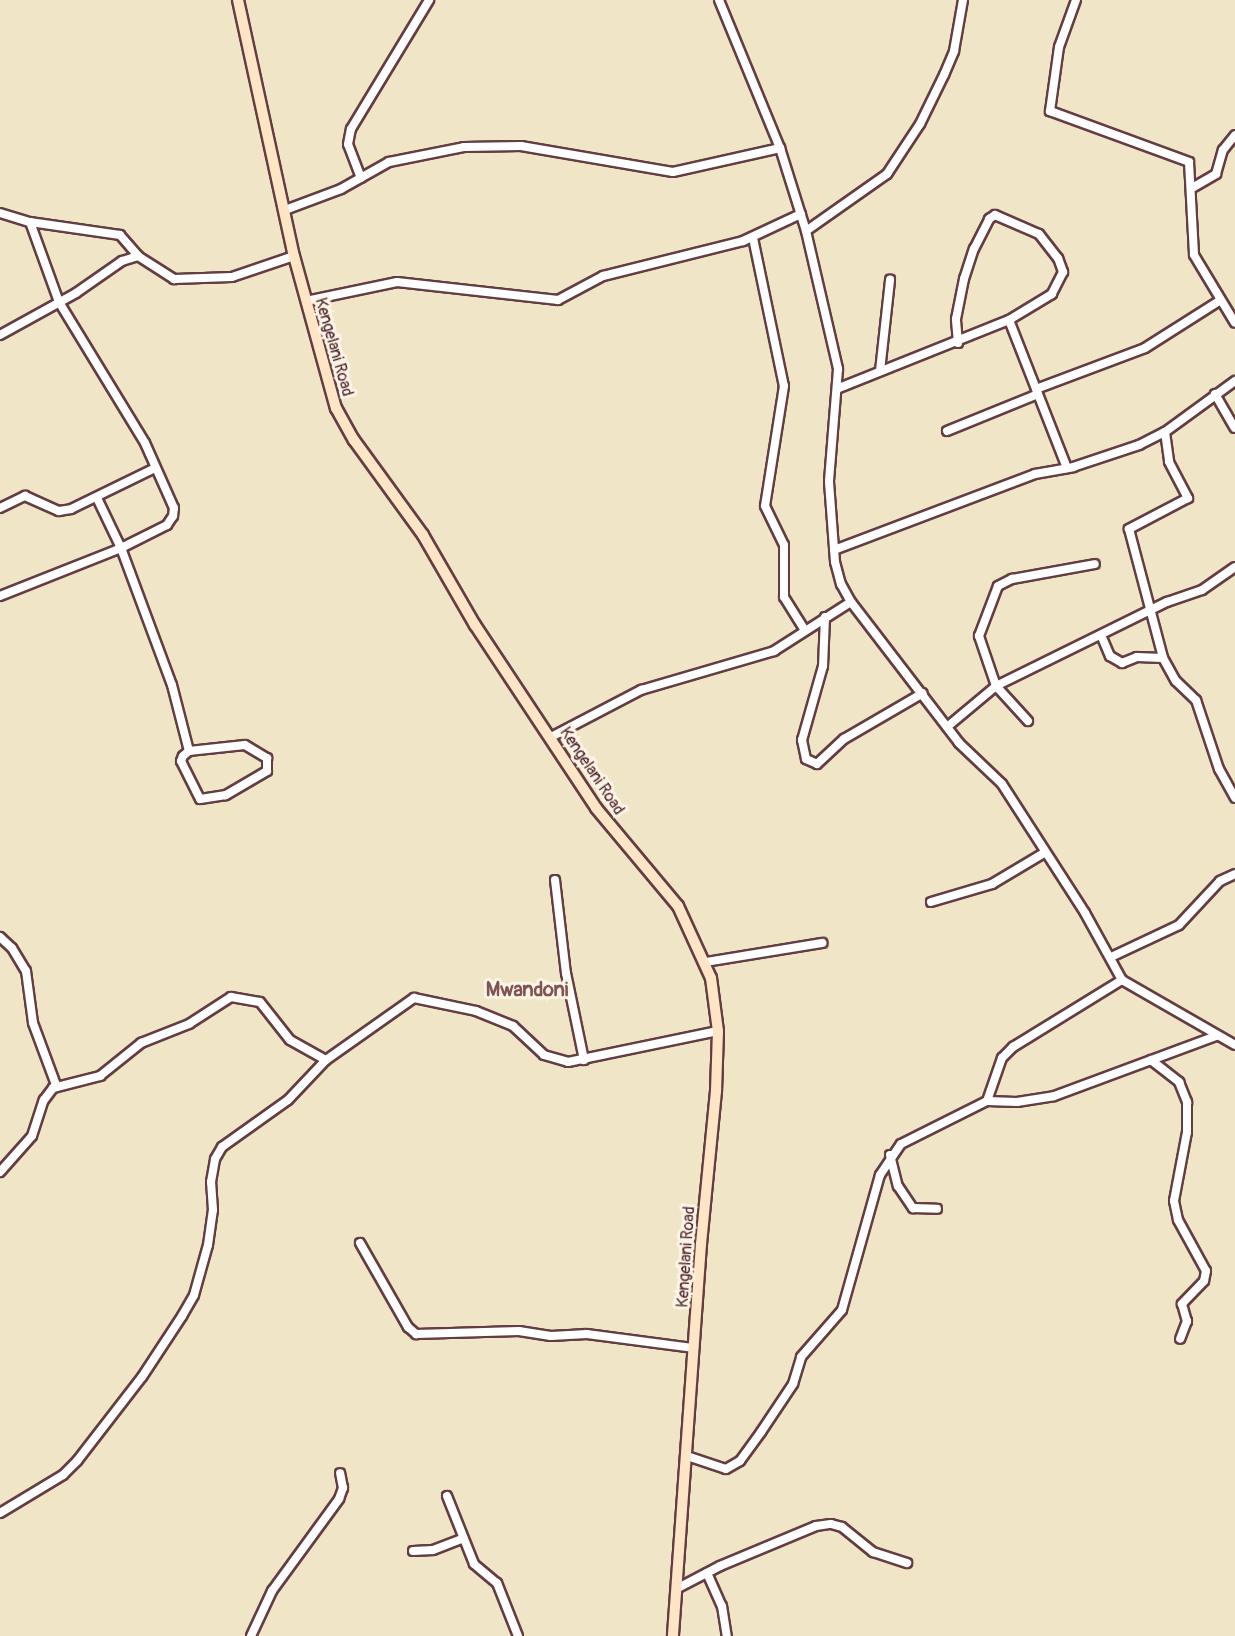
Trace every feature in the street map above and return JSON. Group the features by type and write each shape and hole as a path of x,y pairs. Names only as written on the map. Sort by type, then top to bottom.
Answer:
{"main road":[{"name":"Kengelani Road","path":"238,0 294,256 329,390 349,431 423,535 475,625 606,820 671,895 706,962 718,1031 716,1091 694,1348 674,1636"}],"street":[{"path":"362,178 348,144 351,129 429,0"},
{"path":"719,0 780,148 807,231 839,388 829,482 838,574 851,602 947,727 1002,784 1111,957 1122,980 1235,1045"},
{"path":"807,231 886,174 920,123 944,75 954,51 963,0"},
{"path":"1076,0 1059,47 1050,111 1186,159 1192,167 1194,255 1219,301 1235,323"},
{"path":"1192,188 1216,174 1223,150 1235,135"},
{"path":"285,210 362,178 389,162 464,147 521,146 673,172 780,148"},
{"path":"0,213 30,222 120,235 138,256 174,279 232,278 294,256"},
{"path":"306,301 397,282 558,300 603,276 664,264 753,238 801,214"},
{"path":"839,388 958,342 1009,320 1052,294 1063,272 1058,258 1039,234 995,215 989,219 974,249 964,279 956,319 958,342"},
{"path":"0,596 121,548 171,520 174,508 123,404 59,302 38,252 30,222"},
{"path":"753,238 783,386 765,506 784,545 784,597 804,629"},
{"path":"0,334 59,302 122,261 138,256"},
{"path":"880,371 890,280"},
{"path":"947,430 1145,348 1219,301"},
{"path":"1009,320 1067,468"},
{"path":"834,550 1035,474 1067,468 1139,445 1165,432 1235,381"},
{"path":"1215,394 1235,428"},
{"path":"1165,432 1169,462 1188,498 1128,529 1148,612 1163,658 1176,681 1196,700 1218,769 1235,798"},
{"path":"0,508 25,496 59,512 97,498 155,468"},
{"path":"97,498 121,548 172,685 189,751"},
{"path":"1028,721 996,686 979,636 998,586 1012,579 1095,564"},
{"path":"947,727 996,686 1148,612 1202,590 1235,567"},
{"path":"551,737 641,690 702,669 765,655 851,602"},
{"path":"825,617 824,666 802,740 806,759 817,764 843,739 922,693"},
{"path":"1101,636 1110,656 1122,663 1137,657 1163,658"},
{"path":"245,745 267,758 268,769 235,792 202,800 181,761 189,751 245,745"},
{"path":"931,902 992,884 1044,853"},
{"path":"1111,957 1179,925 1220,881 1235,874"},
{"path":"555,880 566,973 584,1060"},
{"path":"0,937 12,948 26,971 33,1023 56,1085"},
{"path":"706,962 822,942"},
{"path":"987,1101 1002,1058 1012,1047 1122,980"},
{"path":"0,1172 32,1136 44,1100 56,1085 105,1073 141,1042 189,1024 231,998 260,1002 291,1040 326,1060"},
{"path":"0,1513 70,1468 142,1377 194,1295 208,1245 213,1210 211,1182 218,1152 241,1131 288,1100 326,1060 414,998 476,1011 513,1026 552,1059 584,1060 718,1031"},
{"path":"687,1456 726,1469 740,1461 761,1432 793,1384 801,1357 843,1307 863,1227 890,1155 913,1136 987,1101 1043,1099 1216,1036"},
{"path":"1151,1060 1179,1082 1187,1102 1187,1132 1174,1201 1181,1226 1206,1271 1204,1281 1182,1304 1187,1321 1180,1339"},
{"path":"890,1155 898,1186 913,1208 937,1209"},
{"path":"360,1244 408,1327 416,1334 519,1331 550,1336 587,1334 694,1348"},
{"path":"251,1636 272,1591 339,1499 343,1488 340,1473"},
{"path":"447,1496 462,1539 476,1566 497,1583 518,1636"},
{"path":"676,1589 707,1573 816,1527 831,1524 842,1527 873,1552 908,1563"},
{"path":"413,1551 433,1550 462,1539"},
{"path":"707,1573 722,1606 727,1636"}],"district":[{"name":"Mwandoni","path":"527,989"}]}
